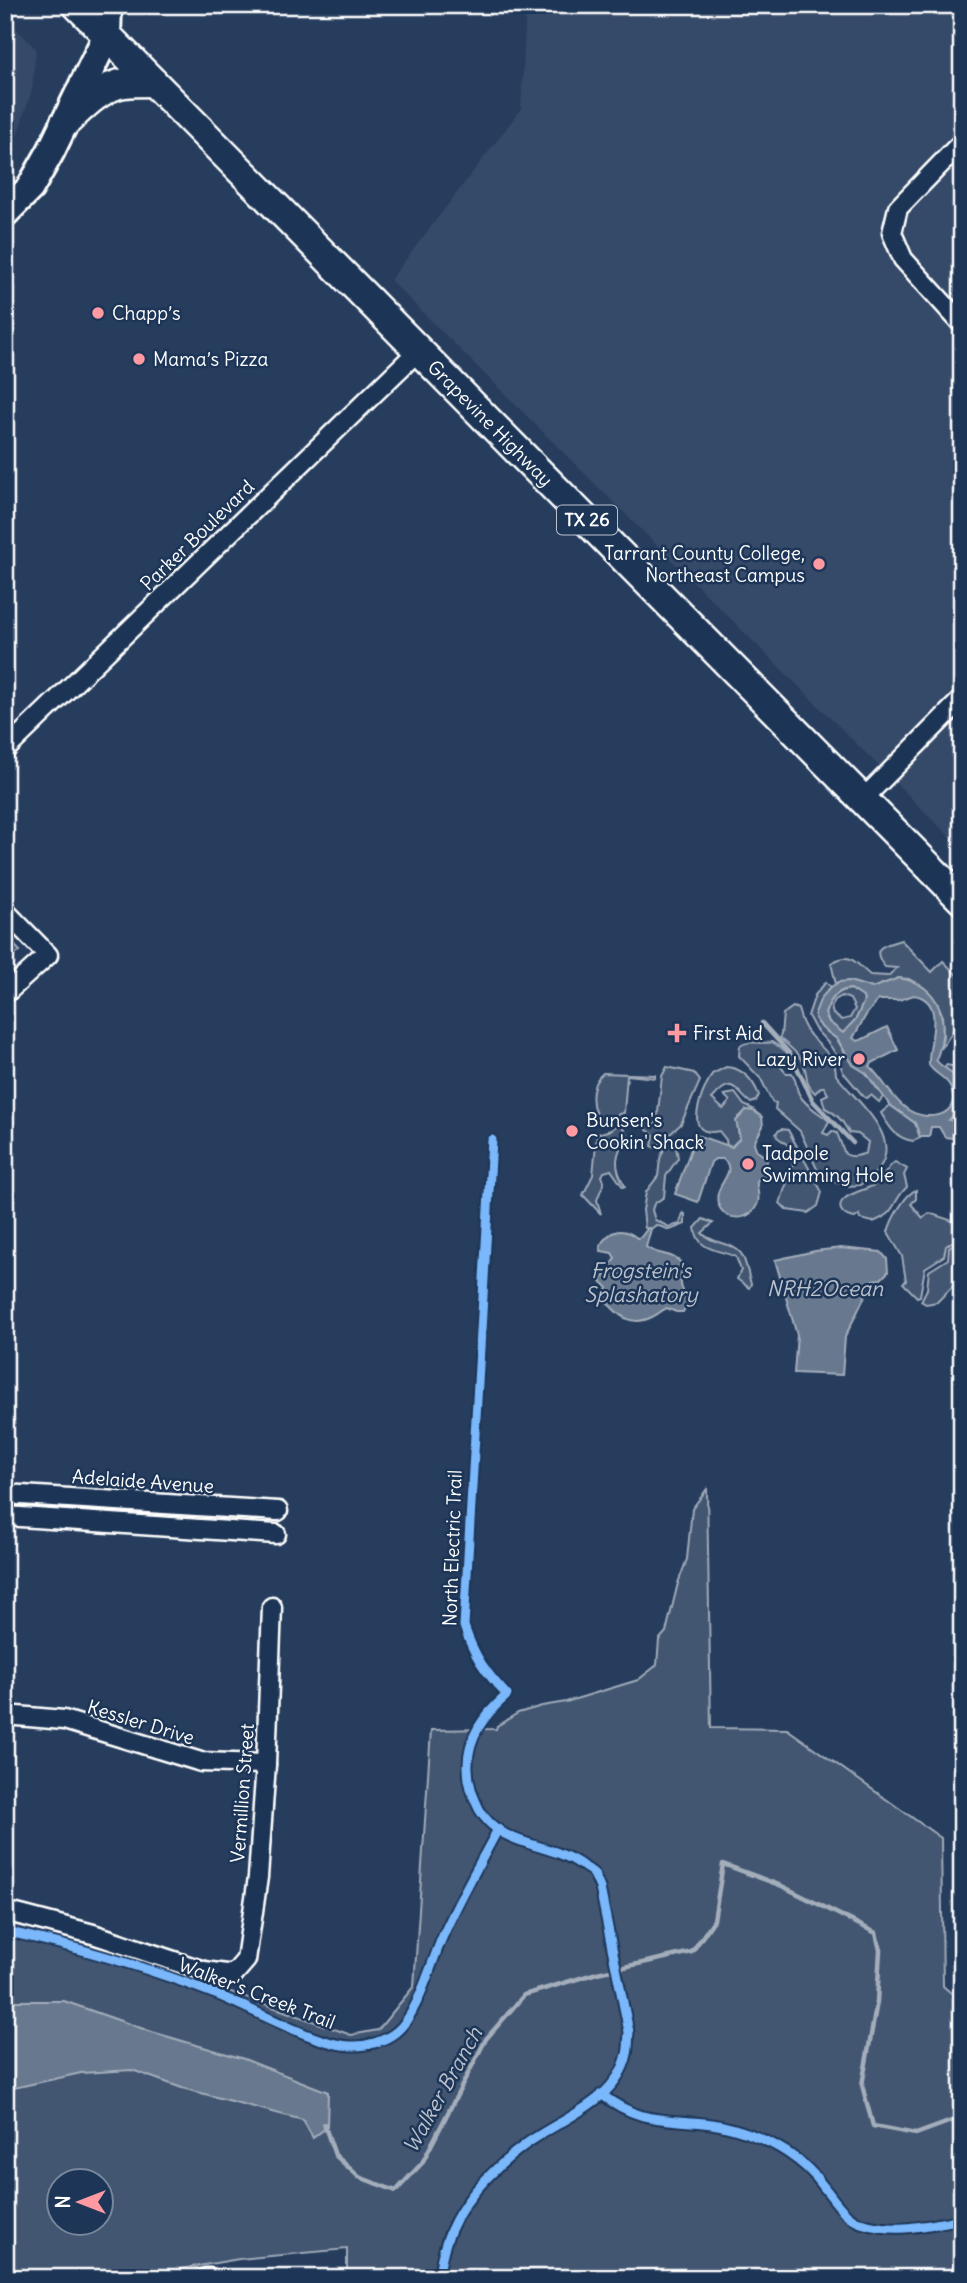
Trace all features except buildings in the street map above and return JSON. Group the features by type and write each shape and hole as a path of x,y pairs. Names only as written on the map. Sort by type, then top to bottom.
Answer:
{"main road":[{"name":"Grapevine Highway","path":"77,5 962,900"},
{"path":"64,124 104,91 122,83 153,82"}],"street":[{"path":"5,213 37,178 64,124 107,35 108,5"},
{"path":"962,142 898,208 892,233 903,259 962,324"},
{"name":"Parker Boulevard","path":"5,750 419,350"},
{"path":"862,800 962,699"},
{"path":"5,911 48,955 5,994"},
{"name":"Adelaide Avenue","path":"5,1494 278,1511"},
{"path":"5,1516 276,1534"},
{"name":"Vermillion Street","path":"5,1911 93,1934 204,1971 233,1975 246,1960 258,1877 266,1765 272,1607"},
{"name":"Kessler Drive","path":"5,1715 64,1720 201,1762 266,1765"}],"shaded area":[{"name":"Tarrant County College, Northeast Campus","path":"526,5 962,5 962,849 390,280 521,109"},
{"path":"5,17 36,49 32,90 5,173"},
{"path":"5,936 20,951 5,964"},
{"path":"901,940 932,972 943,961 962,984 962,1017 941,1049 942,1014 937,1002 922,987 909,979 899,978 872,988 849,981 836,984 831,963 844,958 853,960 870,975 888,976 897,968 885,967 878,955 879,951 884,945"},
{"path":"826,982 831,987 826,992 815,1018 822,1028 837,1039 848,1058 866,1073 883,1097 879,1102 871,1095 864,1097 843,1072 837,1056 808,1016 815,995"},
{"path":"851,989 863,997 864,1001 856,1019 843,1033 829,1022 825,1014 834,997","holes":["842,996 850,999 855,1009 850,1018 842,1020 833,1014 831,1007 835,1000"]},
{"path":"793,1007 798,1009 808,1032 830,1057 836,1075 880,1128 885,1143 885,1157 877,1171 860,1185 848,1186 827,1180 817,1169 800,1131 775,1109 776,1103 772,1102 761,1079 739,1056 740,1046 752,1042 772,1042 787,1052 788,1059 780,1066 786,1073 792,1073 805,1102 829,1121 823,1133 837,1133 845,1154 855,1156 866,1153 868,1142 858,1134 849,1133 839,1118 825,1108 822,1097 828,1094 824,1087 815,1093 809,1085 801,1059 779,1038 783,1014"},
{"path":"946,1065 957,1067 962,1072 962,1136 953,1138 953,1121 948,1121 960,1101 960,1093 956,1080 945,1068"},
{"path":"667,1067 694,1073 700,1081 681,1124 655,1148 652,1146 654,1135 647,1130 646,1123 656,1124 662,1076"},
{"path":"726,1067 747,1076 759,1095 756,1101 751,1103 730,1086 719,1091 712,1099 723,1109 730,1101 724,1095 735,1093 744,1105 753,1109 738,1117 740,1138 731,1147 727,1147 726,1140 719,1131 707,1132 700,1128 697,1121 700,1101 712,1074"},
{"path":"603,1073 655,1075 655,1078 627,1075 624,1113 608,1123 602,1123 592,1098 595,1084"},
{"path":"890,1105 915,1123 920,1137 913,1141 894,1132 881,1113"},
{"path":"620,1123 627,1135 618,1155 617,1166 625,1186 623,1187 611,1170 604,1172 604,1182 597,1200 601,1214 583,1195 593,1175 597,1134 611,1130"},
{"path":"781,1129 788,1130 822,1192 818,1206 808,1213 787,1210 780,1203 793,1164 788,1145 777,1137 776,1133"},
{"path":"666,1144 676,1146 678,1158 666,1176 664,1197 654,1204 652,1210 655,1220 669,1227 680,1224 683,1213 685,1224 670,1230 656,1225 651,1229 645,1228 643,1210 646,1192 658,1176 660,1159"},
{"path":"895,1162 907,1169 904,1175 907,1187 891,1210 873,1222 860,1219 859,1215 855,1218 844,1214 840,1205 843,1200 873,1186"},
{"path":"916,1190 916,1199 911,1204 923,1218 929,1213 962,1224 955,1240 946,1246 944,1256 925,1268 920,1296 917,1297 903,1283 906,1281 902,1256 888,1232 899,1208"},
{"path":"703,1219 713,1223 702,1233 706,1237 734,1248 742,1255 751,1284 749,1288 737,1279 741,1270 736,1257 700,1242 695,1228"},
{"path":"962,1237 962,1277 937,1302 926,1304 921,1301 927,1289 929,1271 948,1259 949,1247"},
{"path":"707,1489 711,1728 787,1729 941,1838 943,1986 958,1999 962,1998 962,2278 347,2278 347,2249 239,2259 128,2278 5,2278 5,1920 142,1960 351,2035 378,2030 414,1986 431,1730 496,1729 518,1713 566,1702 638,1680 657,1665 659,1640 666,1632 687,1559 692,1509"}],"water":[{"name":"Lazy River","path":"899,978 914,982 934,998 942,1020 936,1060 955,1077 960,1089 957,1109 949,1120 953,1121 953,1138 945,1137 939,1127 931,1127 929,1137 920,1137 915,1123 890,1105 866,1073 853,1065 837,1039 822,1028 815,1018 821,998 839,982 849,981 872,988","holes":["851,989 863,997 864,1001 856,1019 843,1033 829,1022 825,1014 834,997 841,991","914,995 924,999 933,1014 929,1065 951,1088 951,1106 940,1115 923,1115 907,1109 870,1067 872,1063 898,1050 887,1027 861,1040 853,1038 878,1000 899,1000"]},
{"name":"Tadpole Swimming Hole","path":"746,1110 754,1111 762,1117 763,1126 754,1143 757,1151 767,1158 766,1176 757,1181 758,1199 751,1213 735,1217 724,1213 720,1208 718,1193 728,1170 723,1159 711,1162 698,1202 675,1194 696,1135 732,1147 740,1138 736,1121"},
{"name":"Frogstein's Splashatory","path":"648,1228 651,1229 646,1247 675,1258 683,1265 681,1284 688,1301 683,1312 667,1308 654,1316 637,1321 619,1314 604,1299 608,1288 601,1281 615,1258 612,1253 601,1251 600,1246 612,1233 626,1232 637,1238"},
{"name":"NRH2Ocean","path":"841,1248 881,1252 887,1259 888,1272 881,1279 873,1280 845,1337 842,1375 794,1373 797,1335 775,1260"},
{"path":"5,2001 64,2001 152,2032 244,2059 328,2092 327,2127 313,2138 303,2120 182,2088 132,2070 81,2073 5,2090"}],"waterway":[{"path":"762,1023 791,1055 813,1101 853,1143"},
{"name":"Walker Branch","path":"324,2124 335,2155 359,2177 396,2191 422,2163 486,2039 524,1995 597,1973 692,1952 714,1920 723,1864 782,1886 876,1933 880,1950 877,2002 862,2085 873,2126 916,2134 962,2117"}],"cycle path":[{"name":"North Electric Trail","path":"439,2278 448,2238 456,2220 478,2188 491,2173 522,2147 583,2109 611,2085 621,2071 627,2054 629,2032 600,1888 594,1875 567,1857 499,1831 479,1809 469,1779 468,1757 478,1727 507,1695 481,1663 464,1626 492,1140"},
{"name":"Walker's Creek Trail","path":"5,1931 140,1967 218,1995 320,2040 351,2046 369,2044 386,2038 404,2024 423,1988 448,1924 498,1829"},
{"path":"601,2094 615,2104 642,2116 722,2126 771,2143 807,2168 844,2212 861,2223 899,2228 962,2219"}],"place":[{"name":"Chapp’s","path":"98,313"},
{"name":"Mama’s Pizza","path":"139,359"},
{"name":"Tarrant County College, Northeast Campus","path":"819,564"},
{"name":"First Aid","path":"677,1033"},
{"name":"Lazy River","path":"859,1059"},
{"name":"Bunsen's Cookin' Shack","path":"572,1131"},
{"name":"Tadpole Swimming Hole","path":"748,1164"}]}
